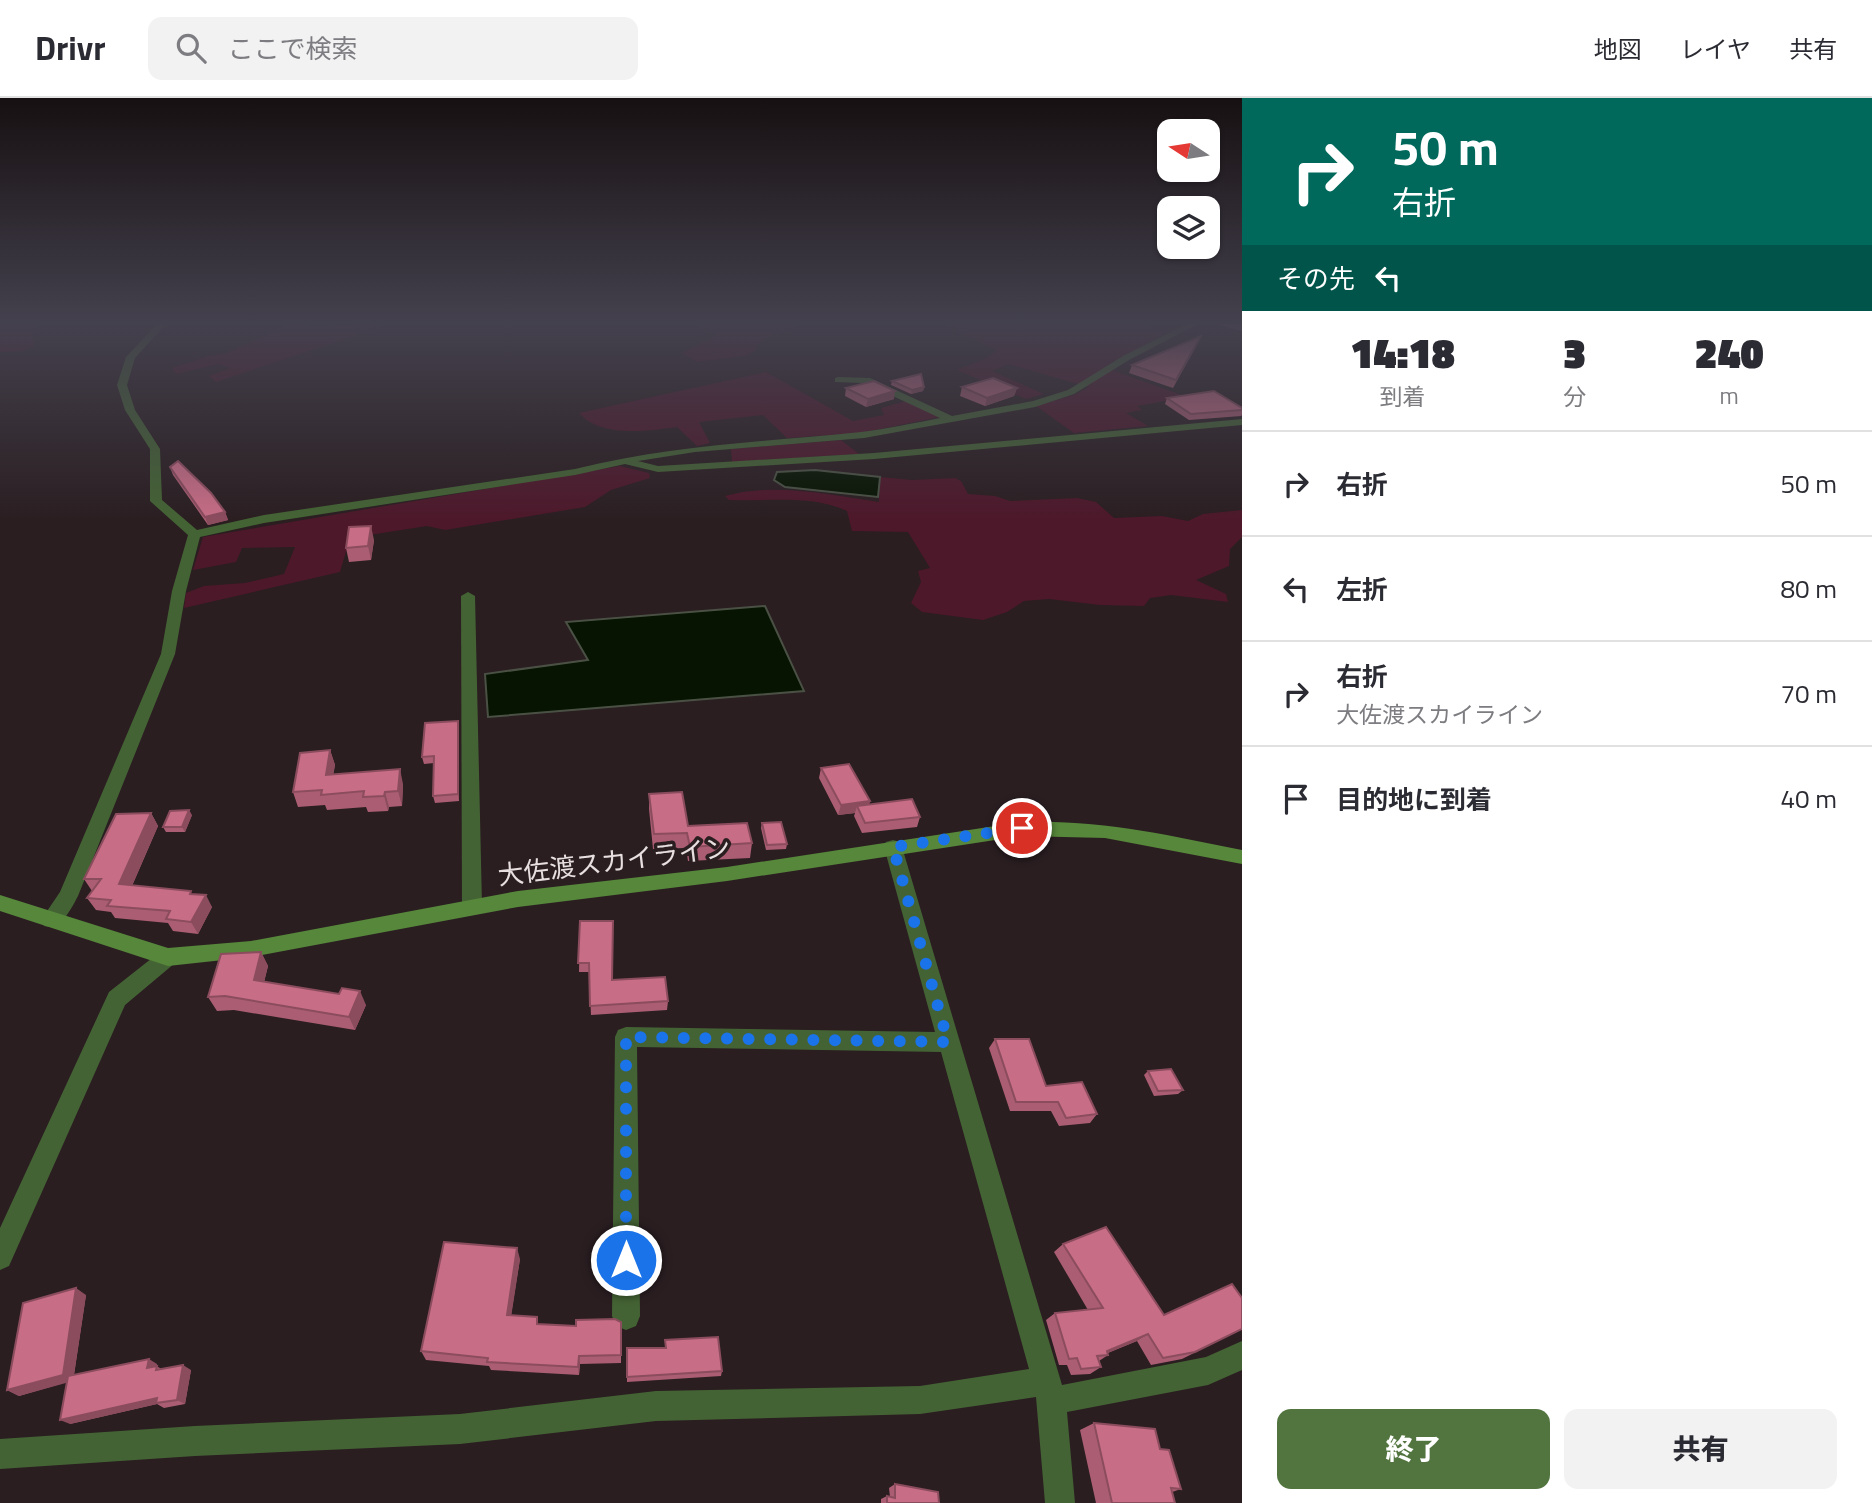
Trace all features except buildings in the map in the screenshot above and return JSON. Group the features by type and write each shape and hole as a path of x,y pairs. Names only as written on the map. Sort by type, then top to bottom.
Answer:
{"street":[{"path":"123,390 124,399 155,449 156,501 194,534"},
{"path":"887,390 950,419"},
{"path":"194,534 264,519 575,472 620,461 695,449 864,435 1059,397 1072,390"},
{"path":"620,461 658,469 874,456 1242,422"},
{"path":"51,920 68,896 168,654 179,591 194,534"},
{"path":"468,596 472,906"},
{"name":"大佐渡スカイライン","path":"0,903 168,957 251,949 472,906 727,874 1022,828 1063,826 1104,829 1242,857"},
{"path":"893,847 1048,1391 1060,1503"},
{"path":"0,1257 117,999 168,957"},
{"path":"626,1316 626,1037 948,1042"},
{"path":"0,1454 195,1441 460,1429 656,1406 920,1400 1048,1391 1208,1371 1242,1355"}],"shaded area":[{"path":"686,390 797,390 853,421 884,415 881,408 906,401 940,417 860,433 787,438 763,415 699,422 710,443 697,446 677,427 625,431 599,426 579,413"},
{"path":"1004,390 1034,390 1044,394 1026,399"},
{"path":"1084,390 1166,390 1187,397 1137,406 1142,410 1126,413 1148,426 1074,433 1036,406"},
{"path":"841,440 859,454 732,462 731,449"},
{"path":"620,466 649,473 650,478 611,490 585,507 445,530 427,526 350,538 340,572 184,608 186,593 204,586 245,583 284,574 295,547 242,548 236,562 193,570 203,537"},
{"path":"815,470 880,477 878,497 785,487 774,480 777,472"},
{"path":"880,477 912,480 955,478 961,481 968,494 995,496 1010,501 1077,498 1096,502 1114,518 1162,516 1188,521 1203,514 1242,510 1242,537 1230,549 1229,566 1196,580 1226,594 1228,602 1171,595 1150,598 1144,606 1100,605 1049,599 1024,601 1007,612 983,620 922,612 911,603 921,582 918,571 930,568 908,532 852,531 847,511 818,502 729,500 725,496 782,490 879,502"},
{"path":"765,606 804,691 488,717 485,674 588,660 566,622"}],"route":[{"path":"626,1260 626,1037 948,1042 893,847 1022,828"}]}
